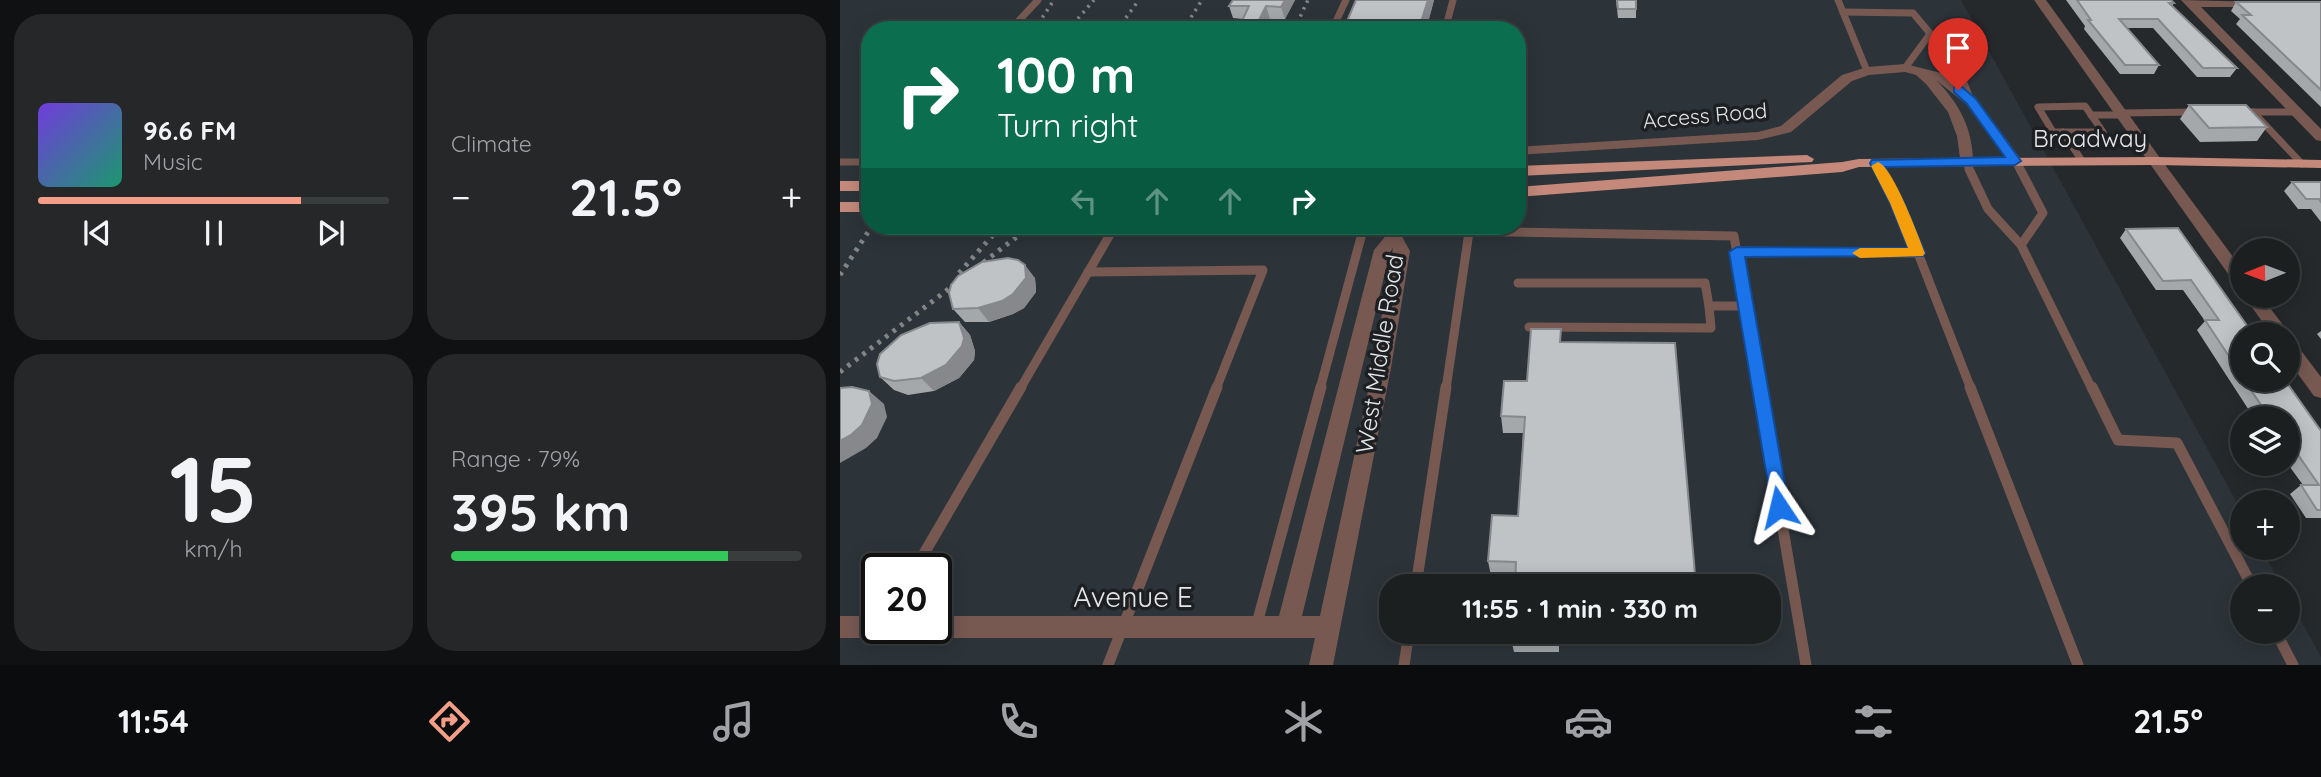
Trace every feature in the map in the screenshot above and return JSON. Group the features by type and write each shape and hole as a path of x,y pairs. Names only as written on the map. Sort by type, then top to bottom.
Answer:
{"main road":[{"name":"Broadway","path":"1526,171 1845,158 1859,163"},
{"name":"Broadway","path":"1526,192 1842,167 1859,163 2155,161 2321,164"},
{"path":"840,186 861,186"},
{"path":"840,207 861,207"}],"street":[{"path":"2040,0 2230,264"},
{"path":"2189,2 2269,5"},
{"path":"2189,2 2321,137"},
{"path":"1912,69 1931,81 1956,116 1966,142 1966,162"},
{"name":"Access Road","path":"1526,149 1758,136 1786,129 1847,78 1867,71 1912,69 1944,78 1971,101 2015,161"},
{"name":"West Middle Road","path":"1288,627 1381,250 1392,235"},
{"name":"West Middle Road","path":"1321,665 1382,368 1402,251 1396,235"},
{"path":"2300,363 2321,391"},
{"path":"840,627 861,627"},
{"name":"Avenue E","path":"952,627 1329,627"}],"lane":[{"path":"1018,21 1038,0"},
{"path":"1336,21 1346,0"},
{"path":"1447,21 1452,0"},
{"path":"1838,0 1867,71"},
{"path":"1843,12 1913,12 1923,29 1937,40 1957,69 1971,101"},
{"path":"1912,69 1930,34"},
{"path":"2085,106 2103,132 2063,132 2053,132 2038,107 2085,106"},
{"path":"2227,112 2296,111"},
{"path":"2091,115 2213,112"},
{"path":"2253,112 2302,164"},
{"path":"2063,132 2082,161"},
{"path":"2015,161 2043,213 2021,244"},
{"path":"840,162 861,162"},
{"path":"1966,162 1988,209 2021,244 2118,440 2177,443 2246,574"},
{"path":"1876,163 1897,203 1918,253 2078,665"},
{"path":"1526,233 1734,236 1806,665"},
{"path":"924,553 1110,235"},
{"path":"1256,627 1362,235"},
{"path":"1418,574 1469,235"},
{"path":"1737,252 1918,253"},
{"path":"1088,272 1263,270 1108,665"},
{"path":"1518,283 1705,283 1712,328 1529,327"},
{"path":"1709,306 1745,306"},
{"path":"1404,665 1407,644"},
{"path":"2282,644 2293,665"}],"shaded area":[{"path":"840,0 1961,0 2230,490 2230,560 2268,560 2275,574 2230,574 2230,644 2300,644 2300,619 2321,657 2321,665 840,665"}],"building":[{"path":"1233,0 1285,0 1281,7 1266,6 1259,20 1242,21 1249,6 1229,6"},
{"path":"1356,0 1428,0 1421,21 1347,21"},
{"path":"1617,0 1636,0 1636,9 1618,9"},
{"path":"2077,0 2171,0 2174,3 2169,3 2237,68 2203,68 2158,19 2119,19 2159,65 2125,65 2088,20 2091,20"},
{"path":"2236,2 2321,2 2321,90 2242,15 2251,15"},
{"path":"2189,105 2246,105 2267,127 2209,128"},
{"path":"2292,182 2321,182 2321,202 2319,199 2306,199"},
{"path":"2178,228 2230,301 2230,308 2235,308 2245,322 2230,322 2230,358 2205,320 2219,320 2191,280 2163,281 2126,229"},
{"path":"1008,258 1025,265 1026,278 1013,294 1002,301 978,308 953,309 949,293 958,276 982,262"},
{"path":"959,322 964,338 962,346 946,365 921,378 894,381 880,377 877,364 880,354 901,335 930,323"},
{"path":"1531,329 1561,329 1560,342 1675,343 1695,574 1516,574 1516,562 1488,561 1492,515 1518,516 1525,417 1501,416 1504,381 1527,381"},
{"path":"852,387 869,391 872,404 862,425 840,441 840,388"},
{"path":"2252,392 2293,392 2321,431 2321,510 2317,510 2301,485 2319,485 2300,458 2300,406 2262,406"}],"railway":[{"path":"1040,21 1054,0"},
{"path":"1076,21 1094,0"},
{"path":"1124,21 1139,0"},
{"path":"1189,21 1202,0"},
{"path":"1298,21 1308,0"},
{"path":"840,275 866,235"},
{"path":"959,273 993,235"},
{"path":"840,372 1019,235"}],"slow traffic":[{"path":"1860,253 1918,253 1878,166"}],"route":[{"path":"1779,507 1737,252 1918,253 1897,203 1876,163 2015,161 1971,101 1958,90"}]}
